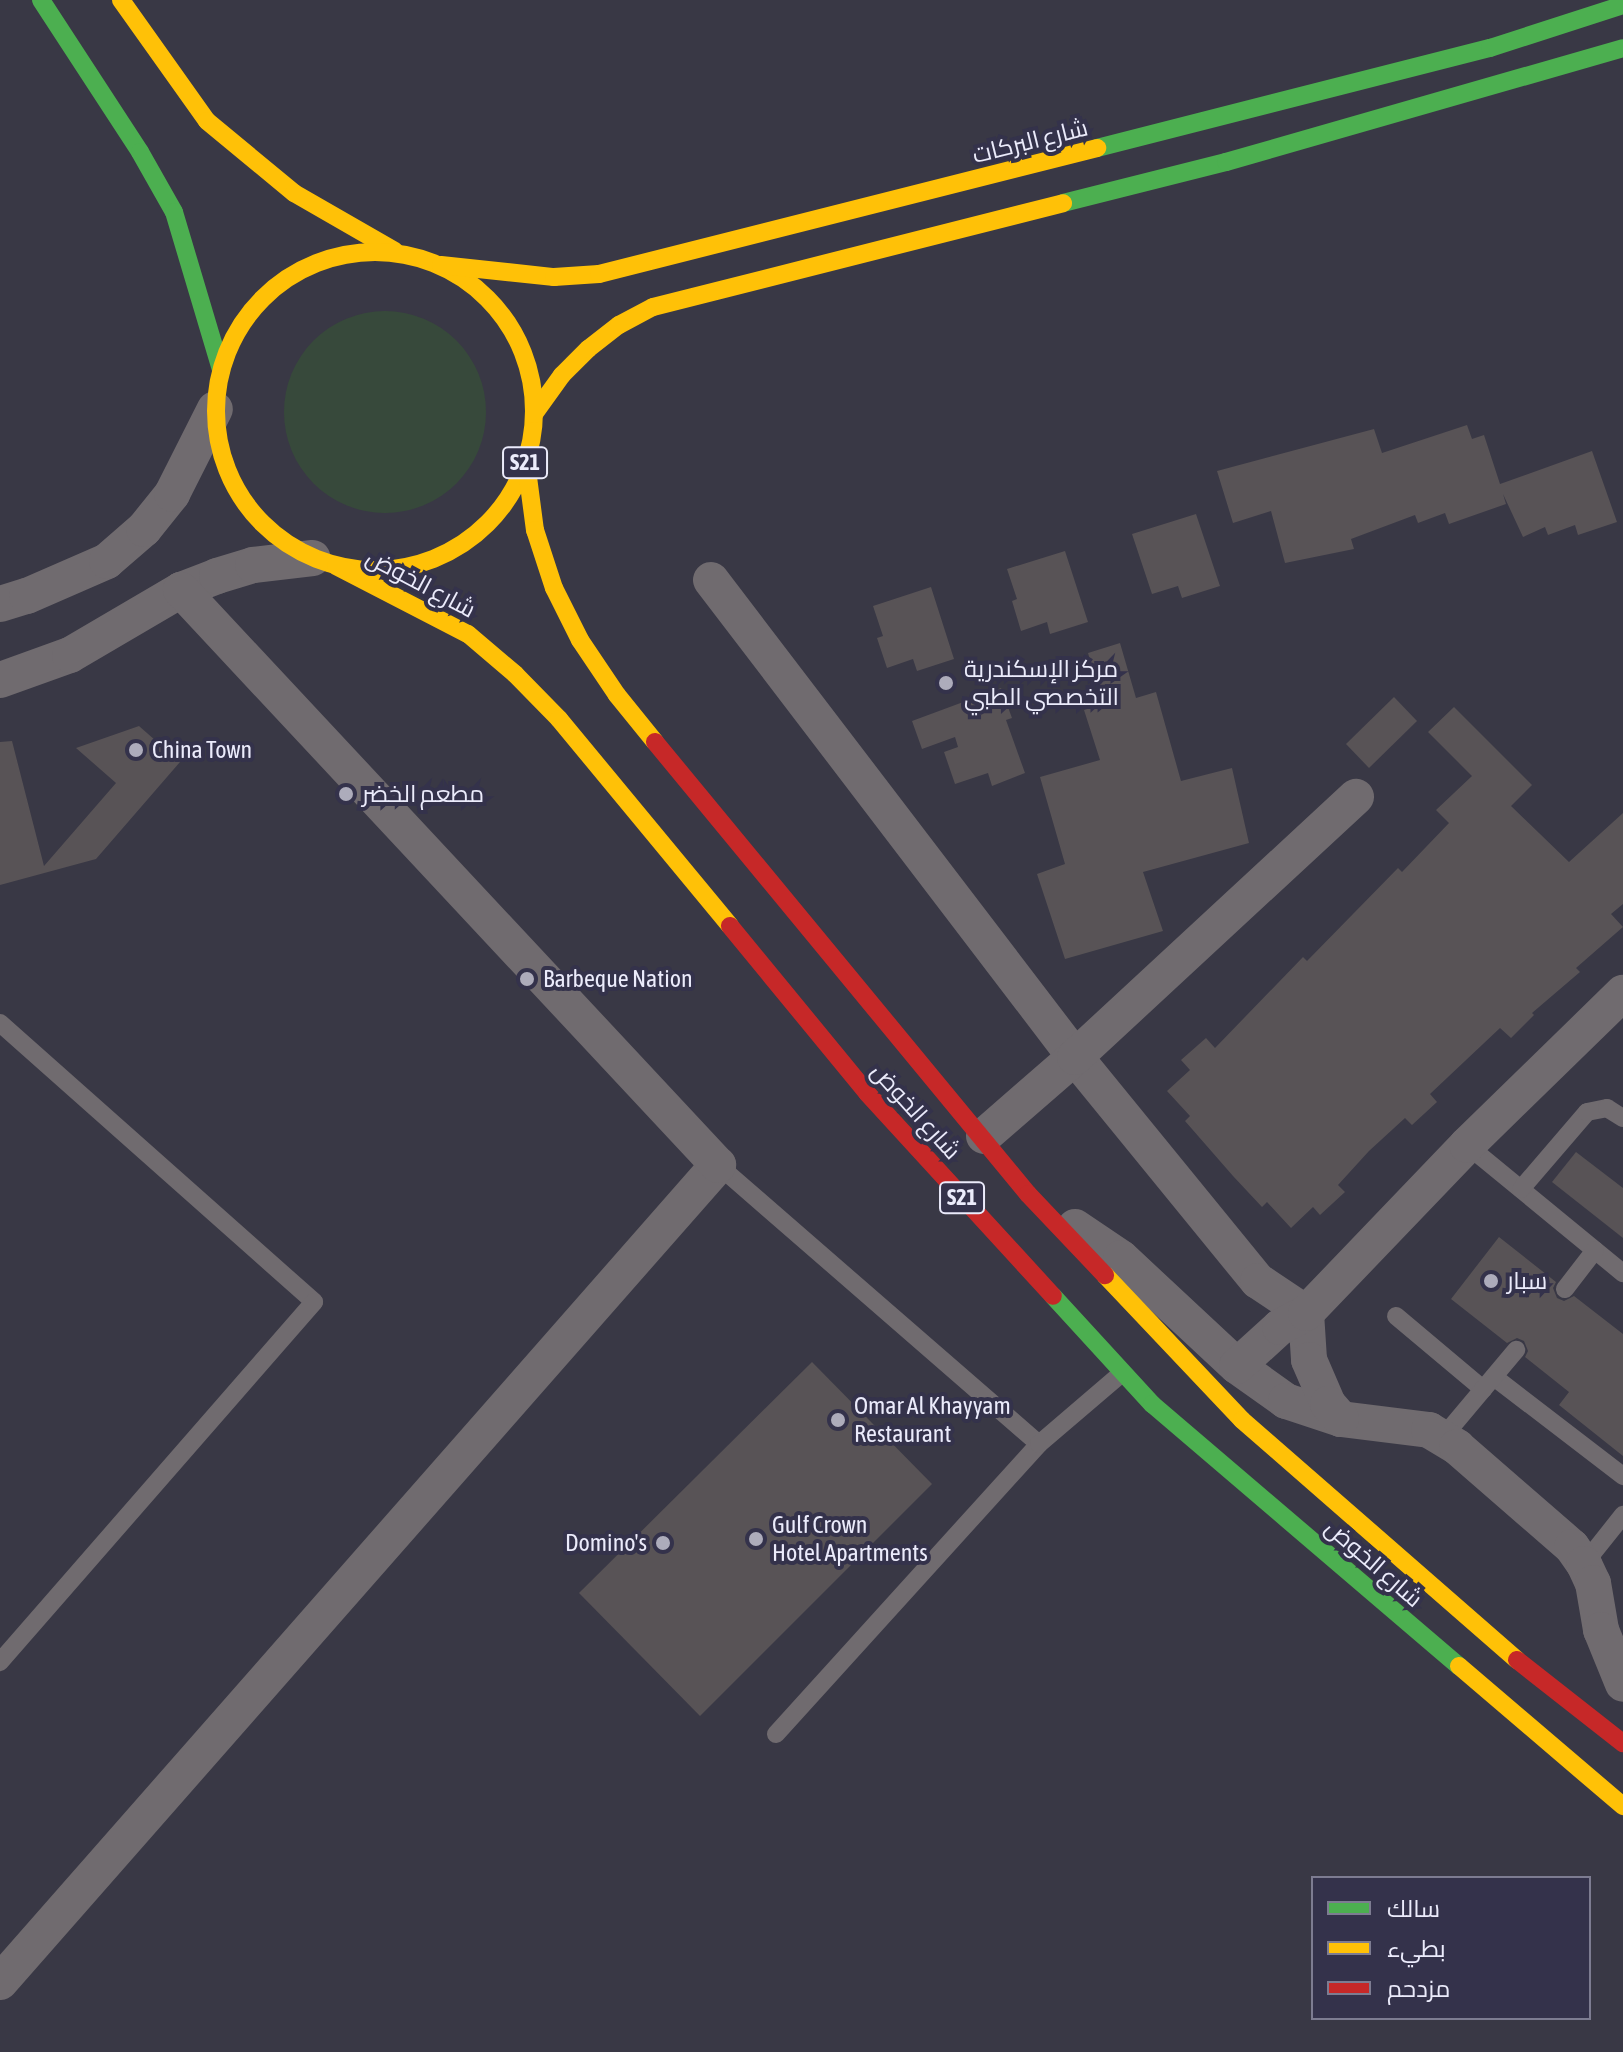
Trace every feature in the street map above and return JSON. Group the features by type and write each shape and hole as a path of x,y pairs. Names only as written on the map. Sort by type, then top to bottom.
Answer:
{"main road":[{"name":"S21","path":"41,0 174,212 221,370"},
{"name":"S21","path":"121,0 207,121 227,140 294,193 397,252 441,265 480,290 510,325 529,368 534,414 526,462 504,504 471,538 430,561 384,571 324,562 272,533 242,498 222,455 215,409 221,370 239,327 269,291 307,266 351,252 397,252"},
{"name":"شارع البركات","path":"441,265 554,277 599,274 1490,48 1602,5 1623,5"},
{"path":"1574,41 1600,32 1604,26 1602,5"},
{"path":"534,414 562,375 588,349 619,325 653,307 1226,162 1623,48"},
{"path":"1226,162 1245,147 1280,130 1549,50"},
{"name":"شارع الخوض","path":"526,462 535,530 554,588 580,640 617,695 1045,1212 1242,1420 1506,1651 1623,1743"},
{"name":"شارع الخوض","path":"324,562 468,634 559,719 867,1093 1152,1404 1623,1806"}],"street":[{"path":"9,597 107,561 144,529 172,494 215,409"},
{"path":"0,680 70,655 181,590 253,565 324,562"},
{"path":"711,580 1075,1057 1258,1281 1306,1313"},
{"path":"0,1982 718,1165 181,590"},
{"path":"984,1136 1075,1057 1356,797"},
{"path":"1237,1366 1268,1336 1306,1313 1467,1145 1623,993"},
{"path":"1045,1212 1084,1232 1121,1258 1237,1366 1286,1401 1341,1419 1412,1427 1443,1437 1572,1547 1593,1583 1601,1630 1623,1684"},
{"path":"1306,1313 1309,1360 1322,1394 1341,1419"}],"lane":[{"path":"0,1023 314,1302 0,1662"},
{"path":"1521,1189 1587,1112 1607,1108 1623,1118"},
{"path":"1467,1145 1623,1273"},
{"path":"718,1165 1039,1444"},
{"path":"1565,1289 1595,1250"},
{"path":"1396,1316 1623,1476"},
{"path":"1443,1437 1516,1350"},
{"path":"776,1734 1039,1444 1122,1373"},
{"path":"1584,1564 1623,1515"}],"green space":[{"path":"385,311 423,319 441,328 456,341 469,356 478,374 486,412 478,450 469,468 456,483 441,496 423,505 385,513 347,505 329,496 314,483 301,468 292,450 284,412 292,374 301,356 314,341 329,328 347,319"}],"building":[{"path":"1467,425 1472,439 1484,435 1500,484 1592,451 1617,522 1578,535 1575,525 1548,535 1545,527 1523,537 1503,494 1506,504 1449,524 1445,513 1418,523 1415,515 1351,539 1354,549 1285,563 1271,511 1233,523 1217,471 1374,429 1382,453"},
{"path":"1196,514 1220,586 1182,598 1178,586 1152,594 1132,534"},
{"path":"1065,551 1088,622 1050,634 1047,622 1021,631 1012,601 1017,599 1007,569"},
{"path":"931,587 954,659 917,671 913,659 887,668 877,638 883,636 873,606"},
{"path":"1120,643 1136,698 1156,692 1181,781 1232,768 1249,843 1143,872 1163,931 1065,959 1037,874 1065,864 1040,777 1100,760 1084,710 1103,704 1088,653"},
{"path":"1001,688 1012,718 1006,720 1025,773 992,786 988,773 955,784 944,752 958,747 955,737 922,749 912,721"},
{"path":"1394,697 1417,721 1369,768 1346,744"},
{"path":"1454,707 1532,785 1511,806 1569,862 1623,813 1623,904 1611,914 1623,927 1576,968 1580,972 1532,1013 1534,1015 1511,1038 1500,1028 1430,1094 1437,1102 1412,1125 1405,1118 1369,1151 1338,1185 1345,1192 1320,1215 1313,1207 1291,1228 1267,1202 1262,1207 1233,1176 1185,1121 1190,1116 1167,1091 1190,1070 1181,1060 1206,1038 1215,1048 1303,957 1307,961 1398,868 1402,872 1449,823 1436,810 1472,776 1428,732"},
{"path":"139,726 180,762 96,859 0,885 0,742 12,741 44,866 116,783 76,748"},
{"path":"1576,1152 1623,1188 1623,1238 1552,1182"},
{"path":"1499,1237 1556,1282 1553,1288 1557,1298 1564,1301 1574,1296 1623,1334 1623,1456 1559,1405 1569,1392 1525,1357 1528,1351 1524,1341 1517,1338 1507,1343 1451,1299"},
{"name":"Gulf Crown Hotel Apartments","path":"812,1362 932,1484 700,1716 579,1593"}],"traffic: fast":[{"path":"41,0 140,152 174,212 221,370"},
{"path":"1097,148 1490,48 1623,5"},
{"path":"1063,203 1226,162 1623,48"},
{"path":"1053,1296 1152,1404 1459,1666"}],"traffic: slow":[{"path":"121,0 207,121 294,193 395,251"},
{"path":"441,265 554,277 599,274 1097,148"},
{"path":"534,414 562,375 588,349 619,325 653,307 1063,203"},
{"path":"375,252 406,255 436,264 476,288 498,310 522,350 531,380 534,411 531,442 522,472 498,512 476,534 436,558 406,567 375,570 344,567 314,558 274,534 252,512 228,472 219,442 216,411 219,380 228,350 252,310 274,288 314,264 344,255 375,252"},
{"path":"526,462 535,530 554,588 580,640 617,695 655,742"},
{"path":"336,566 468,634 515,674 559,719 730,926"},
{"path":"1105,1275 1242,1420 1517,1660"},
{"path":"1459,1666 1623,1806"}],"traffic: jam":[{"path":"655,742 1028,1194 1105,1275"},
{"path":"730,926 867,1093 1053,1296"},
{"path":"1517,1660 1623,1743"}],"place":[{"name":"مركز الإسكندرية التخصصي الطبي","path":"946,683"},
{"name":"China Town","path":"136,750"},
{"name":"مطعم الخضر","path":"346,794"},
{"name":"Barbeque Nation","path":"527,979"},
{"name":"سبار","path":"1491,1281"},
{"name":"Omar Al Khayyam Restaurant","path":"838,1420"},
{"name":"Gulf Crown Hotel Apartments","path":"756,1539"},
{"name":"Domino's","path":"663,1543"}]}
